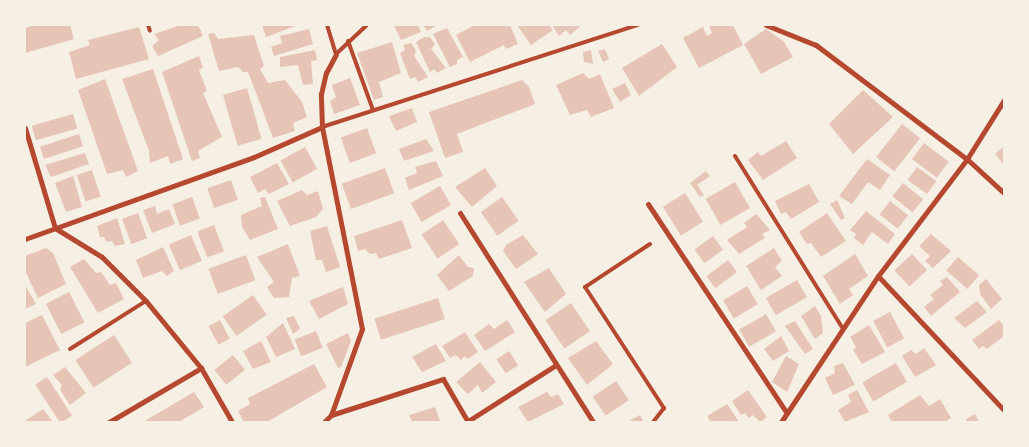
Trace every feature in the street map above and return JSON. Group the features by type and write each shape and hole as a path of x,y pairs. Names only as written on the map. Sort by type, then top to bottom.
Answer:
{"street":[{"path":"766,25 816,45 967,159 1004,193"},
{"path":"324,422 331,415 362,329 322,127 321,94 326,73 336,54"},
{"path":"781,422 878,276 967,159 1004,100"},
{"path":"25,239 254,157 322,127"},
{"path":"25,128 55,228 102,256 146,301 201,368 232,422"},
{"path":"648,204 787,412"},
{"path":"460,213 593,422"},
{"path":"878,276 1004,410"},
{"path":"331,415 443,379 468,422 556,365"},
{"path":"109,422 201,368"}],"lane":[{"path":"148,25 150,31"},
{"path":"327,25 336,54"},
{"path":"336,54 367,25"},
{"path":"322,127 638,25"},
{"path":"348,41 373,110"},
{"path":"735,156 843,329"},
{"path":"650,244 585,287 664,408 653,422"},
{"path":"70,348 146,301"}],"building":[{"path":"36,25 70,25 74,39 25,53 25,28"},
{"path":"181,25 198,25 203,36 158,56 152,46 159,40 154,34"},
{"path":"262,25 298,25 266,37"},
{"path":"394,25 418,25 421,32 401,40"},
{"path":"423,25 438,25 427,31"},
{"path":"475,25 510,25 518,44 506,49 504,45 470,62 456,35"},
{"path":"517,25 549,25 553,30 531,45"},
{"path":"552,25 582,25 570,35 566,30 559,36"},
{"path":"733,25 743,45 699,68 683,38 703,27 707,36 712,33 709,26"},
{"path":"139,27 149,59 76,79 69,52 90,45 88,40"},
{"path":"447,28 463,57 457,60 457,64 450,67 433,34"},
{"path":"309,29 313,44 274,56 271,47 282,43 280,36"},
{"path":"766,29 784,42 793,57 761,74 744,44"},
{"path":"214,33 218,39 254,35 264,66 260,69 268,83 285,80 302,102 307,117 293,123 295,131 273,138 248,72 243,72 238,67 219,71 208,34"},
{"path":"424,37 430,37 435,44 431,49 446,68 437,73 434,69 430,72 416,42"},
{"path":"392,42 401,73 379,82 383,97 374,100 357,53"},
{"path":"411,43 416,51 414,56 428,77 418,82 415,77 410,79 400,53 405,50 403,45"},
{"path":"662,44 677,67 639,96 622,68"},
{"path":"605,49 609,59 603,62 598,51"},
{"path":"315,50 317,60 311,61 313,84 303,85 298,65 280,67 280,57"},
{"path":"591,50 593,64 584,62 583,52"},
{"path":"199,56 203,68 199,70 207,91 203,93 222,137 198,151 200,158 192,161 162,72"},
{"path":"153,69 183,159 170,164 168,156 150,163 149,151 122,79"},
{"path":"583,73 589,79 600,74 614,108 591,117 587,110 570,115 556,85"},
{"path":"350,78 360,105 334,114 330,101 336,97 332,85"},
{"path":"105,79 138,171 126,177 123,170 107,174 78,90"},
{"path":"522,80 529,87 535,104 457,134 463,152 445,158 429,112"},
{"path":"625,83 631,95 620,102 612,89"},
{"path":"247,88 262,139 238,146 223,95"},
{"path":"863,90 893,117 853,154 829,124"},
{"path":"412,108 417,122 396,131 389,116"},
{"path":"73,114 77,128 36,140 32,126"},
{"path":"902,124 920,138 894,171 876,157"},
{"path":"367,128 376,153 350,163 341,138"},
{"path":"79,134 83,146 44,159 40,147"},
{"path":"426,139 434,151 404,161 399,149"},
{"path":"786,141 797,158 763,180 748,160 758,152 761,156"},
{"path":"924,143 949,162 937,178 912,159"},
{"path":"1004,146 1004,165 995,154"},
{"path":"305,147 317,169 293,182 281,161"},
{"path":"85,153 89,164 51,177 45,165"},
{"path":"867,159 890,175 880,190 868,182 852,204 839,196"},
{"path":"436,161 443,176 409,190 405,178 417,173 415,167"},
{"path":"277,163 289,184 269,194 265,189 258,193 250,177"},
{"path":"917,167 936,181 927,194 908,180"},
{"path":"385,168 394,193 351,209 342,184"},
{"path":"485,168 497,186 472,207 455,187"},
{"path":"92,170 101,197 85,202 77,175"},
{"path":"706,171 710,176 697,185 704,195 700,197 690,183"},
{"path":"73,176 82,207 66,212 55,183"},
{"path":"231,180 238,200 214,208 207,188"},
{"path":"735,182 750,208 721,225 706,199"},
{"path":"903,183 923,199 913,213 892,196"},
{"path":"809,184 819,202 791,219 786,212 781,214 775,201"},
{"path":"440,186 451,205 422,222 411,203"},
{"path":"302,190 307,195 318,191 323,209 316,217 290,226 277,201"},
{"path":"685,193 703,222 681,236 663,207"},
{"path":"192,197 200,219 180,226 172,204"},
{"path":"265,197 278,229 250,240 242,227 241,215 262,206 260,198"},
{"path":"502,197 519,221 497,236 481,212"},
{"path":"837,200 845,218 841,220 830,204"},
{"path":"890,201 908,215 898,229 880,214"},
{"path":"155,206 157,214 169,209 175,224 152,233 143,210"},
{"path":"866,211 895,234 888,244 872,232 863,245 854,238 856,234 850,230"},
{"path":"138,213 147,238 131,244 122,219"},
{"path":"827,213 846,241 821,257 811,243 807,244 799,232"},
{"path":"756,214 770,230 762,234 765,238 739,254 727,240 747,227 744,223"},
{"path":"117,218 125,244 115,246 112,241 107,242 104,237 100,237 97,226"},
{"path":"402,220 412,248 379,259 376,253 370,254 365,249 358,251 354,236"},
{"path":"443,220 459,244 438,259 421,235"},
{"path":"214,225 224,251 207,258 197,231"},
{"path":"327,226 340,267 326,272 322,260 316,260 310,231"},
{"path":"931,234 951,251 933,268 925,261 930,256 919,246"},
{"path":"191,235 202,261 180,270 169,244"},
{"path":"523,235 538,254 516,269 503,251 506,245"},
{"path":"713,236 723,250 704,263 694,250"},
{"path":"288,244 300,276 292,278 289,297 274,298 267,287 274,282 257,257"},
{"path":"163,247 174,271 167,276 162,271 143,278 136,260"},
{"path":"46,248 53,253 66,284 38,298 25,271 25,256"},
{"path":"774,248 782,261 775,267 782,276 761,290 746,266"},
{"path":"855,254 868,276 849,289 853,295 840,304 823,276"},
{"path":"912,254 927,270 909,286 894,270"},
{"path":"246,255 255,280 218,294 208,269"},
{"path":"459,255 468,267 474,268 473,276 449,291 437,275"},
{"path":"958,257 979,275 967,289 946,271"},
{"path":"84,259 96,273 101,272 110,285 116,283 124,299 98,313 70,267"},
{"path":"728,260 737,272 715,288 706,276"},
{"path":"549,268 566,294 545,312 524,282"},
{"path":"947,277 960,292 931,316 924,307 934,299 930,295 943,285 940,281"},
{"path":"986,279 1002,299 991,309 980,294 979,285"},
{"path":"797,280 807,297 776,315 766,298"},
{"path":"25,285 36,304 25,309"},
{"path":"747,286 758,304 734,318 723,300"},
{"path":"343,287 348,304 319,319 309,301"},
{"path":"69,292 84,322 61,334 46,304"},
{"path":"253,295 267,315 236,336 223,316"},
{"path":"438,298 445,319 381,340 374,319"},
{"path":"977,301 987,312 965,328 954,318"},
{"path":"571,303 590,331 564,349 545,320"},
{"path":"815,306 821,316 823,333 815,339 801,316"},
{"path":"890,312 904,338 887,347 873,321"},
{"path":"766,314 776,331 749,347 739,330"},
{"path":"42,315 60,350 25,367 25,323"},
{"path":"294,316 300,329 293,334 286,318"},
{"path":"220,320 230,339 218,345 209,326"},
{"path":"507,320 515,332 485,351 474,335 489,324 494,329"},
{"path":"999,320 1004,326 1004,336 987,349 983,346 979,349 972,340"},
{"path":"795,321 813,349 805,354 785,326"},
{"path":"283,323 295,349 276,357 266,337"},
{"path":"869,325 885,352 862,364 853,350 856,347 850,337"},
{"path":"316,331 323,348 301,356 295,340"},
{"path":"465,332 478,352 468,359 465,356 461,360 456,355 450,358 442,346"},
{"path":"348,333 351,341 341,367 338,368 326,344"},
{"path":"114,335 132,363 93,388 75,360"},
{"path":"781,336 789,351 773,361 764,349"},
{"path":"261,341 271,362 253,369 243,351"},
{"path":"596,341 613,364 587,385 568,358"},
{"path":"436,344 446,361 422,372 412,357"},
{"path":"924,348 936,365 915,377 902,356 911,350 916,354"},
{"path":"509,351 518,365 506,373 496,359"},
{"path":"233,355 245,370 226,385 214,370"},
{"path":"786,356 799,364 787,392 772,382"},
{"path":"480,362 496,382 482,393 478,385 468,394 456,382"},
{"path":"843,363 855,385 833,395 825,378 835,373 834,366"},
{"path":"896,363 907,382 873,402 862,383"},
{"path":"314,364 327,387 267,422 244,422 238,411 250,404 248,398"},
{"path":"65,367 86,393 70,405 60,390 62,385 53,375"},
{"path":"47,377 72,416 60,422 35,385"},
{"path":"616,381 629,400 606,416 593,397"},
{"path":"748,390 767,417 760,422 753,415 749,418 745,413 741,415 732,401"},
{"path":"857,390 869,412 845,422 838,410 851,402 848,395"},
{"path":"194,392 204,407 179,422 143,422"},
{"path":"547,392 551,397 558,394 564,404 528,422 518,407"},
{"path":"920,395 929,406 940,399 951,418 945,422 892,422 888,415"},
{"path":"727,404 739,422 711,422 707,416"},
{"path":"435,407 440,421 412,422 409,415"},
{"path":"43,409 53,422 25,422 25,421"},
{"path":"975,414 979,422 967,422 966,419"},
{"path":"640,415 644,422 627,422"}]}
